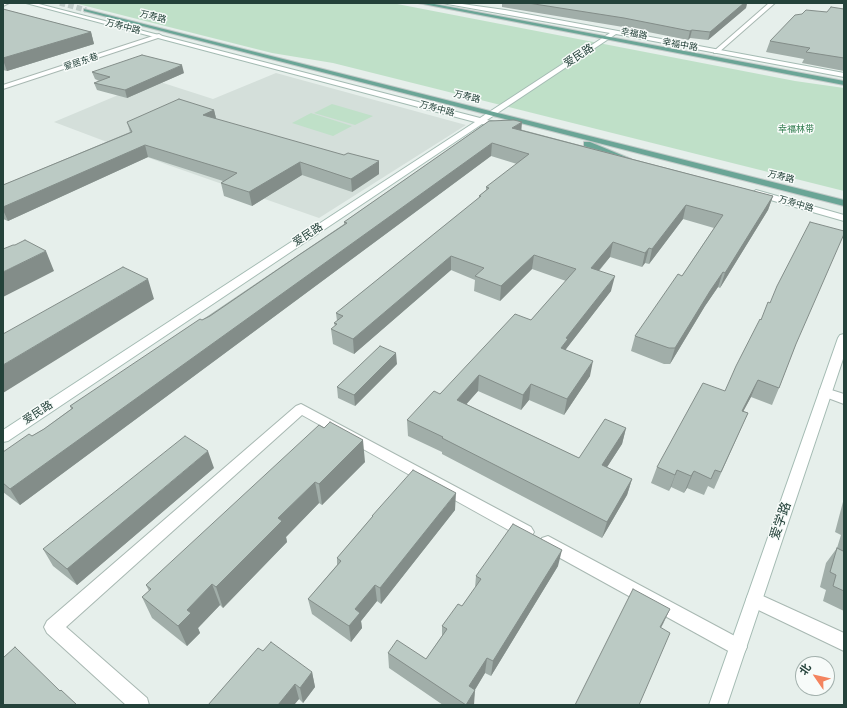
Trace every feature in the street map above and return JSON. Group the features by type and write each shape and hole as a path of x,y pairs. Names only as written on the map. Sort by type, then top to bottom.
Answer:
{"main road":[{"name":"幸福路","path":"421,3 610,36 844,83"},
{"name":"万寿路","path":"86,10 844,203"},
{"path":"530,122 631,160"}],"street":[{"name":"万寿中路","path":"29,3 38,4 510,128"},
{"name":"幸福中路","path":"445,3 505,12 610,36 716,52 844,75"},
{"path":"716,52 772,3"},
{"name":"爱居东巷","path":"3,87 159,36"},
{"name":"爱民路","path":"3,437 610,36"},
{"path":"577,146 631,160"},
{"name":"万寿中路","path":"750,191 844,218"},
{"name":"爱学路","path":"718,705 844,338"},
{"path":"825,392 844,399"},
{"path":"140,705 53,627 301,409 738,647"},
{"path":"754,600 844,642"}],"shaded area":[{"path":"276,73 466,125 319,218 168,165 54,122 154,80 213,99"}],"green space":[{"name":"幸福林带","path":"74,3 392,3 795,81 844,88 844,191 333,63 272,53"},
{"path":"332,104 373,116 355,125 314,113"},
{"path":"311,113 352,126 333,136 292,123"}],"building":[{"path":"528,3 744,3 710,32 690,31 624,18"},
{"path":"831,7 844,9 844,58 806,52 810,48 770,41 795,15 802,14 806,10 827,12"},
{"path":"3,9 91,32 3,58"},
{"path":"142,55 182,65 125,90 94,83 110,77 92,72"},
{"path":"179,99 214,110 203,115 344,155 348,153 379,161 351,179 300,162 249,192 221,183 237,173 145,145 3,207 3,185 132,132 127,122"},
{"path":"514,120 522,122 512,128 773,196 725,273 723,272 710,291 675,348 669,348 635,336 678,274 682,276 723,215 686,205 652,249 649,248 645,253 613,242 591,268 615,276 566,338 568,339 561,348 593,361 567,399 531,384 523,395 479,375 457,400 579,458 605,419 626,428 602,465 632,479 607,522 442,438 443,437 407,420 434,391 440,394 515,314 531,320 576,269 534,255 501,286 475,276 484,268 451,256 353,339 331,329 337,324 334,323 343,316 336,313 481,196 479,196 489,188 486,187 529,154 492,143 10,489 3,483 3,452 29,434 32,436 44,429 73,408 70,406 200,319 202,320 210,316 347,223 344,222 489,121"},
{"path":"810,222 844,231 844,234 796,344 779,388 758,380 742,411 748,413 721,472 715,470 711,479 694,471 691,476 677,470 675,475 657,467 703,383 725,391 736,366 760,319 761,320 768,302 770,303 777,286"},
{"path":"25,240 46,251 3,272 3,249"},
{"path":"123,267 148,279 3,365 3,334"},
{"path":"380,346 396,353 354,395 337,387"},
{"path":"330,422 363,440 319,484 315,482 278,518 282,521 216,587 212,584 187,610 191,613 178,626 142,597 151,589 146,585 319,425 324,428"},
{"path":"185,436 208,451 67,569 43,549"},
{"path":"413,470 456,493 380,588 375,585 355,609 360,613 349,626 308,599 341,561 337,558"},
{"path":"513,524 562,550 493,661 487,658 469,686 475,690 466,705 388,653 397,640 426,659 447,629 442,626 458,604 462,606 481,579 476,576"},
{"path":"837,548 843,551 844,548 844,591 833,586 836,575 830,572"},
{"path":"633,589 670,609 660,627 670,633 639,705 575,705"},
{"path":"271,642 312,672 300,688 295,684 278,705 208,705 258,648 263,651"},
{"path":"15,647 60,691 61,690 77,705 3,705 3,658"}],"tunnel":[{"path":"60,3 86,10"}]}
